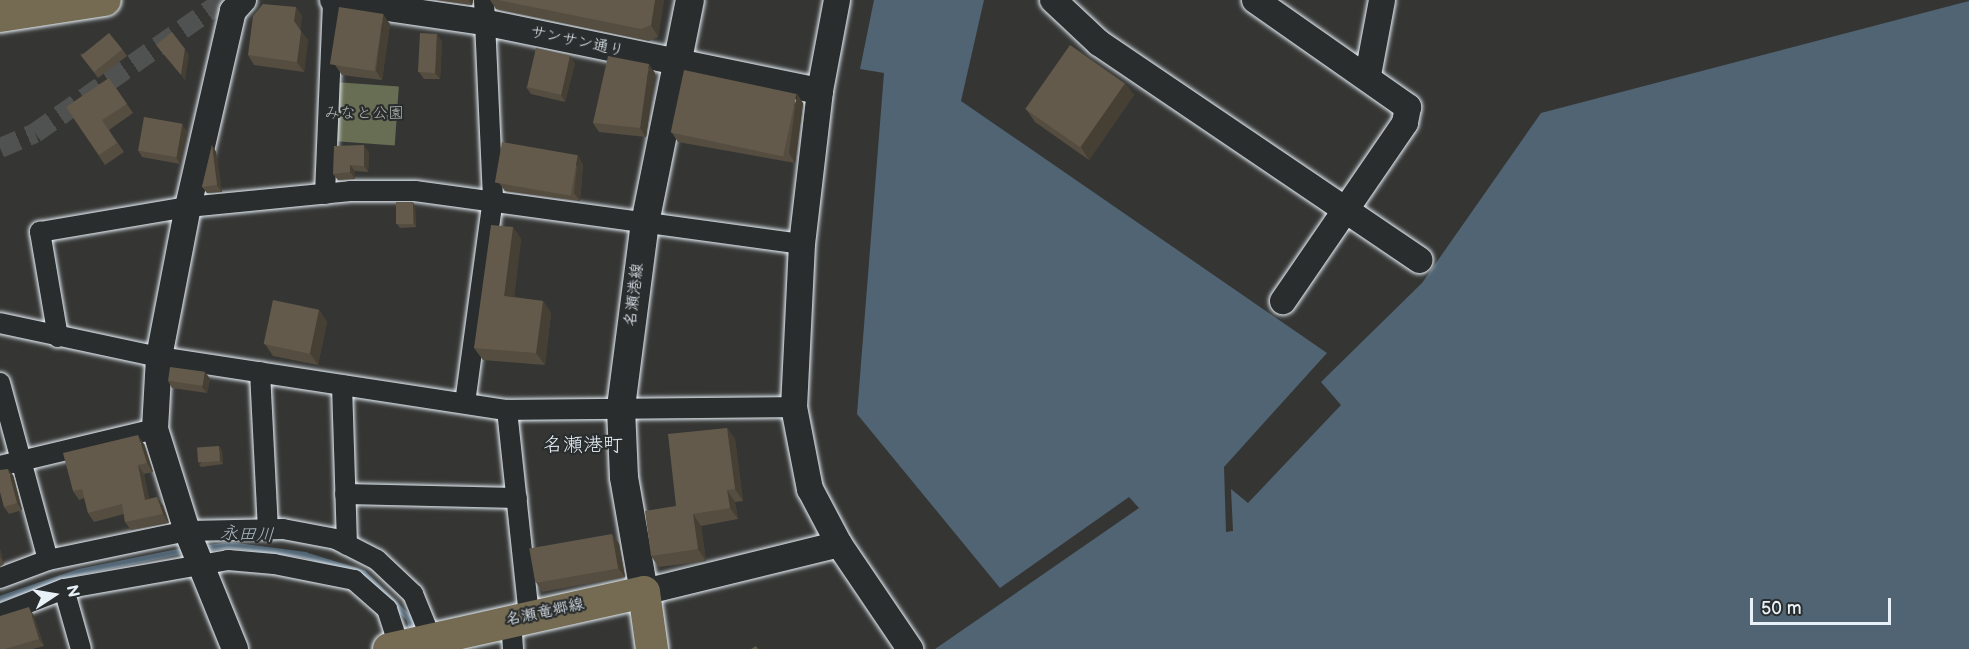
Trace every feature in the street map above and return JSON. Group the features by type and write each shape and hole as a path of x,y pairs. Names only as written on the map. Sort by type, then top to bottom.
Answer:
{"main road":[{"path":"0,16 105,0"},
{"name":"名瀬港線","path":"644,592 624,477 621,407 645,223 690,0"},
{"path":"644,592 652,649"},
{"name":"名瀬竜郷線","path":"396,648 435,644 518,629 644,592"}],"street":[{"path":"235,649 188,531 155,429 159,357 188,207 233,11 243,0"},
{"path":"325,194 333,0"},
{"name":"サンサン通り","path":"333,0 484,11 676,64 820,91"},
{"path":"837,0 820,91 802,244 794,407 810,489 839,544 910,649"},
{"path":"1053,0 1099,44 1420,260"},
{"path":"1256,0 1403,99 1408,116 1283,301"},
{"path":"1368,75 1382,0"},
{"path":"465,403 493,198 484,11"},
{"path":"58,338 40,232 188,207 325,194 416,191 493,198 645,223 802,244"},
{"path":"0,323 58,338 159,357 507,410 621,407 794,407"},
{"path":"260,372 268,530"},
{"path":"0,383 48,560"},
{"path":"342,385 346,544"},
{"path":"507,410 517,498 518,629"},
{"path":"0,466 155,429"},
{"path":"345,494 517,498"},
{"path":"0,578 48,560 188,531 268,530 346,544 398,577 413,594 435,644"},
{"path":"644,592 839,544"},
{"path":"0,614 64,589 203,567 228,560 262,563 354,580 387,609 396,648"},
{"path":"64,589 81,649"}],"green space":[{"name":"みなと公園","path":"334,82 399,87 395,145 330,141"}],"water":[{"path":"874,0 984,0 961,101 1327,353 1224,467 1226,532 1233,531 1231,489 1248,503 1341,405 1321,382 1422,283 1541,113 1969,1 1969,649 935,649 1139,508 1129,497 1000,588 857,414 884,73 860,69"}],"building":[{"path":"498,0 655,0 651,25 641,29"},
{"path":"263,4 296,7 294,21 301,31 297,62 248,55 253,16"},
{"path":"339,7 383,14 374,71 330,64"},
{"path":"172,32 185,49 181,75 156,45"},
{"path":"109,33 122,49 94,72 81,56"},
{"path":"420,33 437,34 435,73 418,72"},
{"path":"1070,45 1125,83 1080,147 1025,109"},
{"path":"536,48 570,56 561,95 527,87"},
{"path":"608,56 649,64 640,128 593,123"},
{"path":"684,70 796,94 783,157 671,133"},
{"path":"109,78 127,104 102,120 117,143 99,155 66,107"},
{"path":"144,117 182,124 177,157 138,150"},
{"path":"502,142 578,155 571,196 495,182"},
{"path":"212,145 217,185 202,187"},
{"path":"364,145 364,166 350,165 350,172 333,174 334,146"},
{"path":"396,202 413,202 413,224 396,224"},
{"path":"491,225 513,227 504,296 543,301 536,353 474,348"},
{"path":"273,300 319,310 310,354 264,344"},
{"path":"170,367 205,372 203,386 168,381"},
{"path":"727,428 735,489 727,490 730,508 693,514 698,549 651,556 645,511 676,506 668,434"},
{"path":"138,435 147,463 138,465 145,500 157,497 163,514 125,522 122,504 88,513 82,489 73,491 63,453"},
{"path":"219,446 220,461 198,462 197,448"},
{"path":"8,469 17,503 4,507 0,492 0,470"},
{"path":"612,534 618,568 535,583 529,549"},
{"path":"29,607 39,639 0,649 0,616"}],"waterway":[{"name":"永田川","path":"201,549 229,545 305,555 363,573 409,618 414,635"},
{"name":"永田川","path":"0,599 79,572 187,550"}],"tunnel":[{"path":"0,148 35,133 224,0"}],"district":[{"name":"名瀬港町","path":"583,445"}]}
